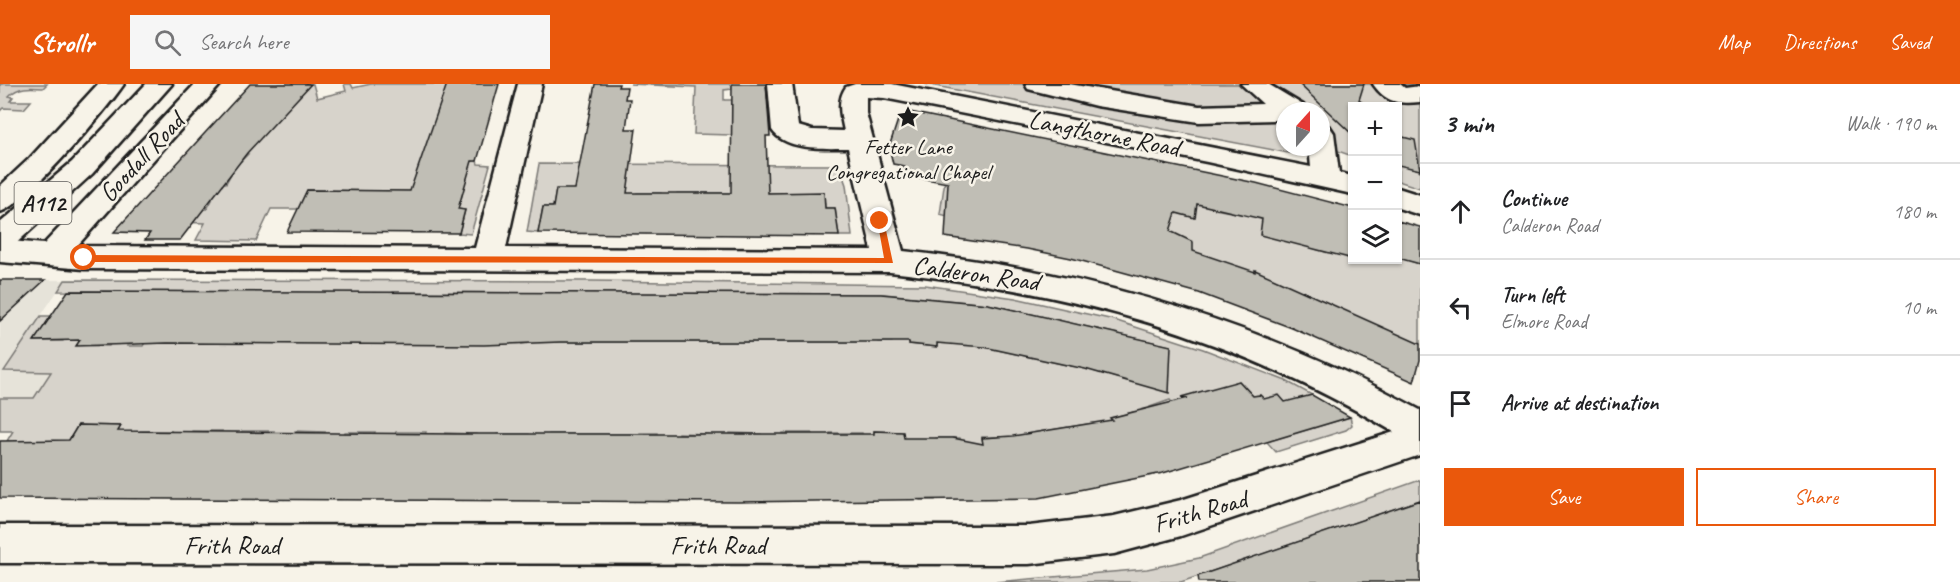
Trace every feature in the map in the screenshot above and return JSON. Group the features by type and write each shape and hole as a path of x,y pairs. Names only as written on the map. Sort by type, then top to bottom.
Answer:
{"street":[{"path":"0,202 40,164 112,84"},
{"name":"A112","path":"1,242 82,168 160,84"},
{"name":"Goodall Road","path":"49,257 208,84"},
{"path":"488,259 530,84"},
{"path":"1037,84 1096,98 1199,114 1276,112"},
{"path":"1253,84 1268,98 1276,102"},
{"path":"1384,84 1399,96 1420,94"},
{"path":"780,85 785,130 795,136 810,139 860,140"},
{"path":"847,88 890,261"},
{"name":"Langthorne Road","path":"847,88 884,90 1348,184"},
{"path":"1324,156 1326,178"},
{"path":"1402,199 1420,205"},
{"name":"Calderon Road","path":"1,242 49,257 890,261 1013,277 1098,293 1173,315 1253,345 1354,390 1420,428"},
{"name":"Frith Road","path":"0,544 1029,545 1114,535 1181,518 1420,439"}],"shaded area":[{"path":"0,84 47,84 43,88 20,89 9,96 13,97 10,101 31,101 24,109 3,108 0,111"},
{"path":"278,84 313,84 317,98 346,91 344,84 351,84 353,88 371,84 448,84 448,161 477,161 478,164 490,165 471,234 459,233 465,210 458,209 463,192 307,190 298,209 271,209 256,241 196,240 205,223 177,222 199,209 207,209 212,200 205,200 221,183 226,183 238,161 248,154 243,153 255,138 262,137"},
{"path":"630,84 732,84 732,89 724,90 724,100 732,100 732,135 694,134 696,87"},
{"path":"925,84 1420,84 1420,188 1402,182 1402,102 1348,102 1348,155 1330,148 1330,102 1276,102 1276,151"},
{"path":"539,164 839,165 846,185 852,236 839,236 835,208 825,208 824,193 677,193 661,211 661,193 637,193 636,210 556,190 553,207 543,207 538,233 527,232"},
{"path":"946,173 1170,199 1197,205 1197,190 1214,194 1215,209 1241,214 1257,203 1256,218 1314,234 1315,249 1328,253 1347,227 1348,264 1402,264 1402,258 1420,264 1420,344 940,214"},
{"path":"0,280 65,280 4,370 51,372 34,398 0,398"},
{"path":"65,280 591,281 925,285 1015,298 1114,320 1203,349 1286,381 1312,395 1298,399 1305,407 1264,399 1260,395 1253,396 1239,381 1215,393 1211,389 1190,395 1193,398 1174,405 1170,400 1150,407 1152,411 1137,417 1133,412 1111,418 1114,424 1095,427 1093,423 1026,434 1028,440 982,437 983,444 962,444 960,438 936,438 927,463 935,500 920,500 914,465 902,432 874,431 879,464 867,464 862,433 830,433 834,464 815,464 812,433 783,433 784,464 762,463 761,434 730,433 730,464 708,463 708,434 678,433 676,463 655,463 657,433 640,433 638,463 631,434 549,434 544,463 529,434 497,434 492,462 470,462 476,434 445,433 437,463 418,463 426,432 396,432 387,463 366,463 375,432 345,432 334,463 315,462 325,432 295,431 283,462 262,461 274,431 242,431 228,462 209,462 222,431 192,431 176,462 156,462 171,431 140,431 123,462 110,448 120,426 78,425 65,447 7,441 13,431 0,431 0,398 34,398 51,372 4,371 41,316 51,316 35,341 63,341 79,316 95,316 77,345 109,346 126,316 144,316 127,346 143,346 159,317 162,343 172,343 176,336 385,293 58,291","holes":["393,292 537,293 529,343 522,344 524,337 383,317","546,293 884,294 988,304 1170,346 1170,360 1117,378 1093,371 1093,367 1071,366 979,346 937,326 937,347 909,344 907,321 892,342 878,342 874,319 858,342 546,342 541,318"]},
{"path":"1350,417 1352,425 1346,430 1276,452 1267,442"},
{"path":"1420,480 1420,500 1181,582 995,582 1147,569 1199,558"}],"building":[{"path":"250,84 311,84 247,153 180,240 145,240 150,233 114,232"},
{"path":"447,84 499,84 477,161 472,161 458,209 465,210 459,233 287,232 307,190 410,191"},
{"path":"595,84 619,84 618,87 627,87 625,99 630,99 626,129 636,129 627,193 731,193 732,84 766,84 770,136 766,136 768,193 824,192 825,208 835,208 839,236 538,233 543,207 553,207 556,189 575,189"},
{"path":"1299,84 1364,84 1359,100 1362,102 1348,102 1348,130 1330,113 1330,102 1318,102"},
{"path":"910,112 1256,183 1348,207 1348,258 1260,235 1262,219 1197,204 1195,218 1176,213 1170,231 1193,242 1193,251 1255,272 1255,270 1420,344 1420,360 1414,382 1292,328 1199,293 1071,258 945,237 948,183 903,175 905,166 893,164 889,147 898,120 907,122"},
{"path":"1402,136 1415,140 1420,170 1402,166"},
{"path":"1402,222 1420,227 1420,264 1402,259"},
{"path":"0,280 45,280 0,321"},
{"path":"68,291 881,294 988,304 1171,346 1169,393 1085,369 984,347 937,343 937,347 909,344 909,342 560,342 484,345 167,343 76,346 80,340 34,341"},
{"path":"1239,381 1253,396 1260,395 1264,399 1279,395 1285,402 1312,395 1350,417 1163,473 1039,498 738,502 0,498 0,441 69,440 78,425 121,426 118,431 460,434 874,434 874,431 903,432 904,438 953,438 983,444 982,438 1013,436 1112,420 1110,418 1188,398 1181,397"},
{"path":"1420,500 1420,582 1199,582 1198,576"}],"place":[{"name":"Fetter Lane Congregational Chapel","path":"908,117"}],"route":[{"path":"84,258 890,261 880,221"}]}
